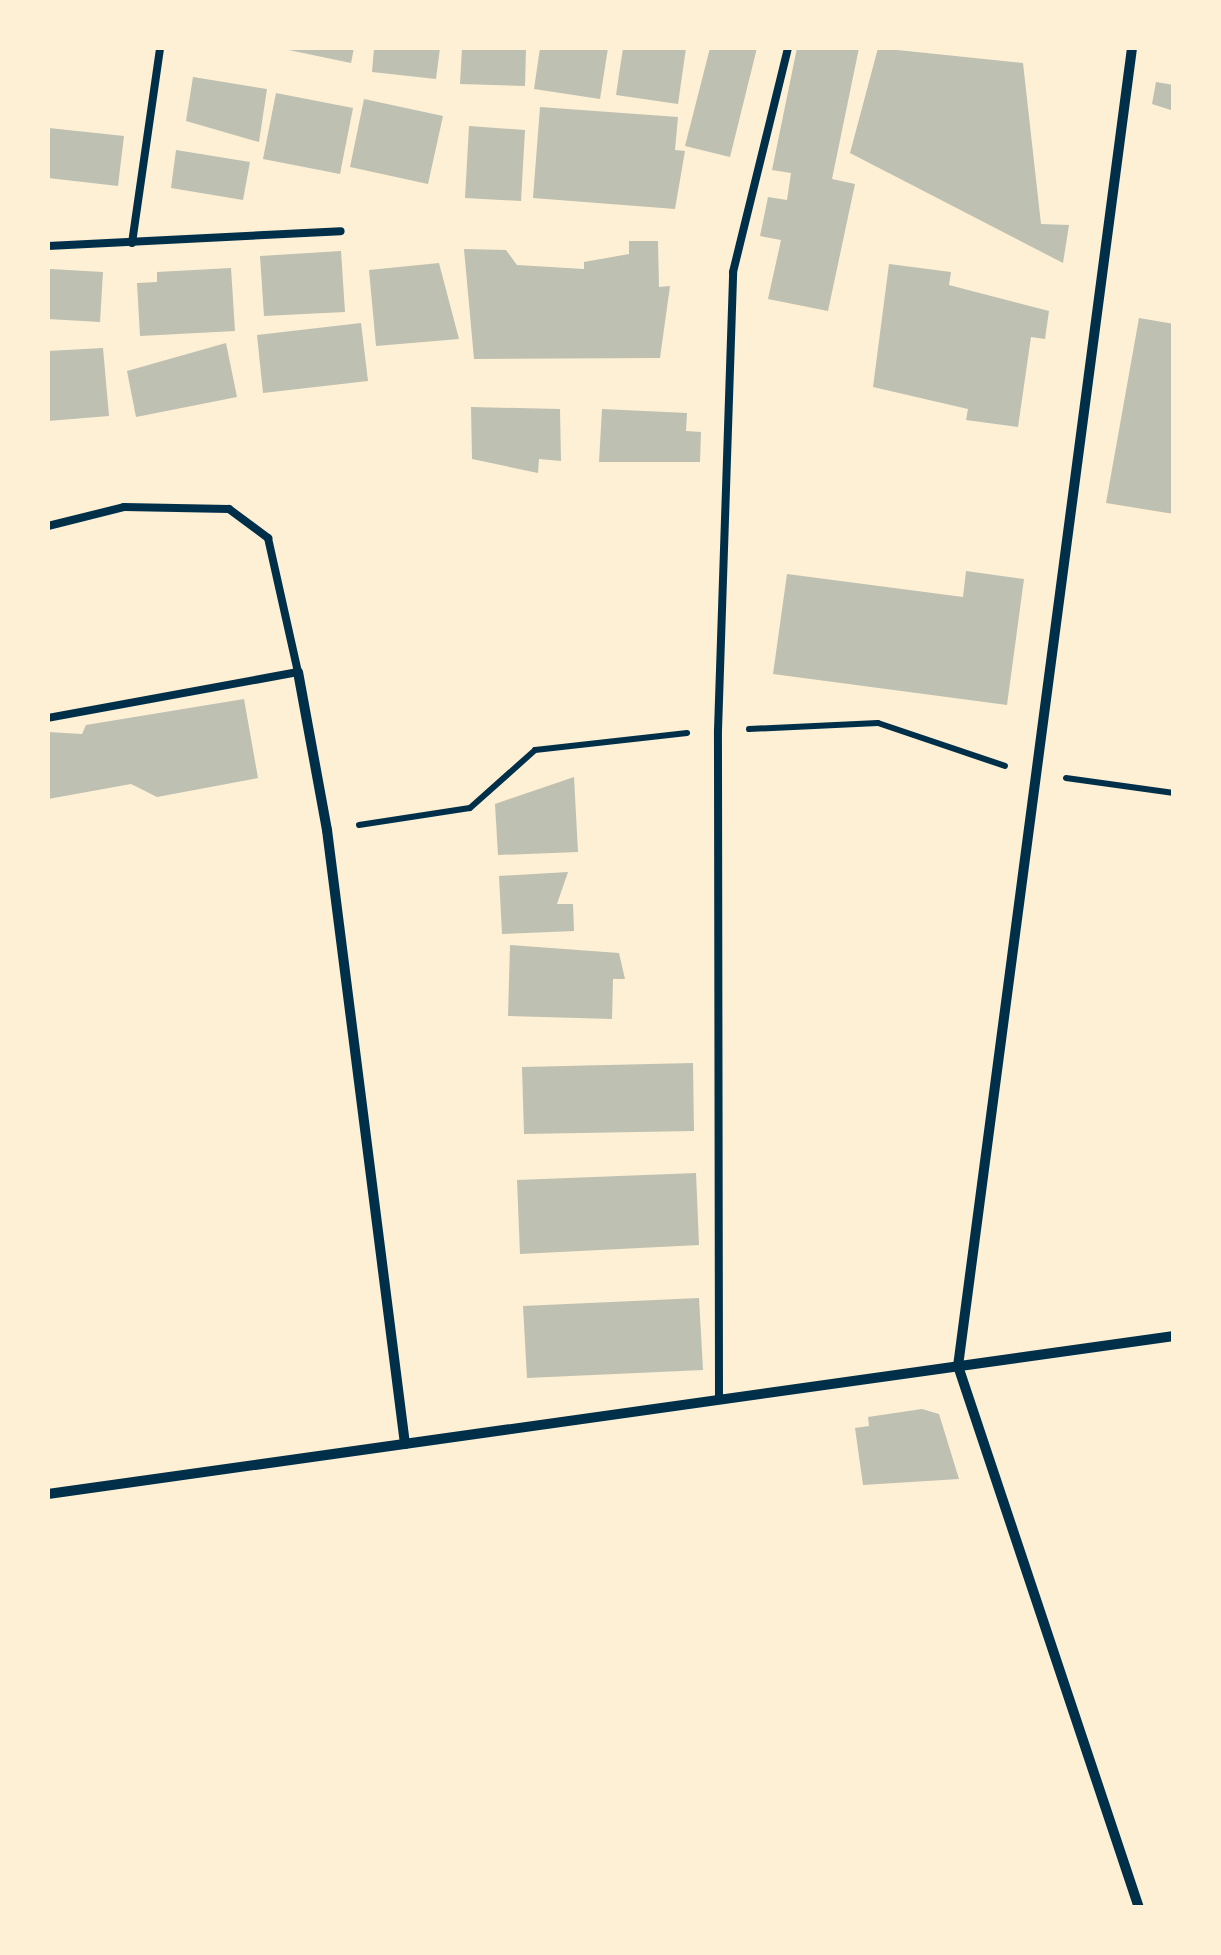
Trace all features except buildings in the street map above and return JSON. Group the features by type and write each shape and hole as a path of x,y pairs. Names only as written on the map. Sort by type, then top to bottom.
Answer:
{"street":[{"path":"1132,48 958,1366 1139,1908"},
{"path":"298,672 327,830 405,1444"},
{"path":"48,1494 1174,1336"}],"lane":[{"path":"132,242 160,48"},
{"path":"719,1400 718,730 733,272 788,48"},
{"path":"48,246 340,231"},
{"path":"48,526 124,507 229,509 268,538 298,672 48,718"}]}
